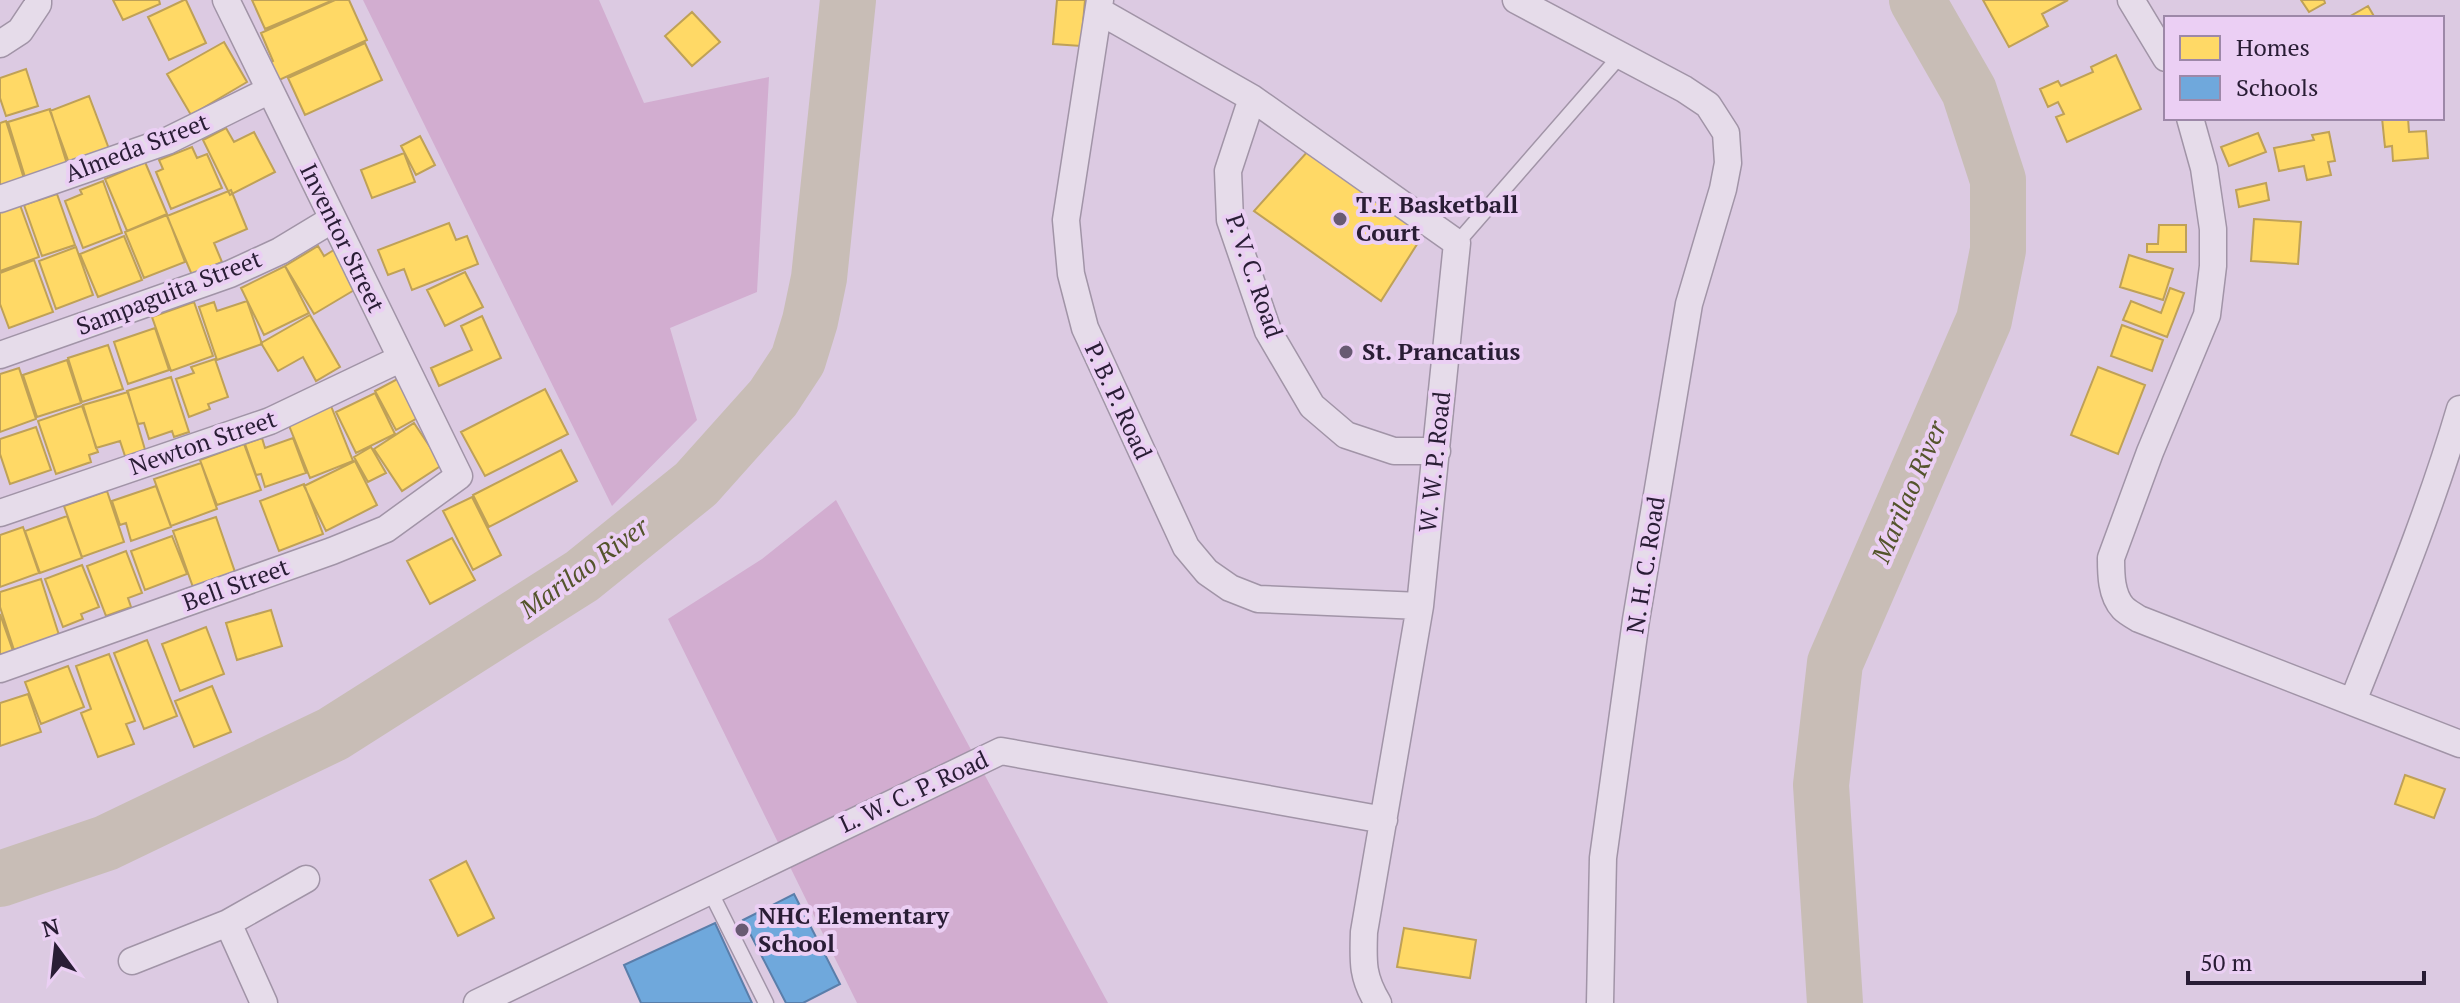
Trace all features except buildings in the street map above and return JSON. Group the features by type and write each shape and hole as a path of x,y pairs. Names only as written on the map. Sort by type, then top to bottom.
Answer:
{"street":[{"path":"0,44 20,31 38,0"},
{"name":"Inventor Street","path":"226,0 459,476"},
{"path":"1516,0 1620,56"},
{"path":"2131,0 2164,55"},
{"path":"1100,5 1252,98 1457,243"},
{"name":"P. B. P. Road","path":"1100,5 1066,220 1071,274 1085,328 1186,547 1207,572 1230,588 1258,599 1420,606"},
{"name":"N. H. C. Road","path":"1600,1003 1603,858 1636,620 1689,304 1728,163 1726,133 1708,105 1620,56"},
{"name":"Almeda Street","path":"0,199 167,141 270,90"},
{"name":"P. V. C. Road","path":"1252,98 1228,171 1230,220 1268,331 1312,406 1346,435 1394,451 1437,451"},
{"path":"2191,120 2204,168 2213,229 2213,266 2207,315 2150,452 2111,558 2115,594 2122,607 2139,619 2460,744"},
{"name":"Sampaguita Street","path":"0,355 230,274 280,251 333,219"},
{"name":"W. W. P. Road","path":"1378,1003 1368,986 1363,959 1364,932 1420,606 1457,243"},
{"name":"Newton Street","path":"0,513 270,421 400,359"},
{"path":"2353,701 2400,583 2460,409"},
{"name":"Bell Street","path":"0,669 386,529 459,476"},
{"name":"L. W. C. P. Road","path":"477,1003 530,992 710,891 1001,751 1384,820"},
{"path":"132,961 228,923 306,879"},
{"path":"228,923 264,1003"}],"lane":[{"path":"1457,243 1620,56"},
{"path":"710,891 766,1003"}],"shaded area":[{"path":"363,0 599,0 644,103 769,77 757,292 670,328 697,420 612,506"},
{"path":"836,500 1108,1003 857,1003 668,619 762,559"}],"waterway":[{"name":"Marilao River","path":"0,879 106,843 333,734 582,576 696,484 773,398 798,360 819,278 848,0"},
{"name":"Marilao River","path":"1835,1003 1821,785 1835,663 1984,320 1998,250 1998,180 1969,91 1917,0"}],"place":[{"name":"T.E Basketball Court","path":"1340,219"},
{"name":"St. Prancatius","path":"1346,352"},
{"name":"NHC Elementary School","path":"742,930"}]}
